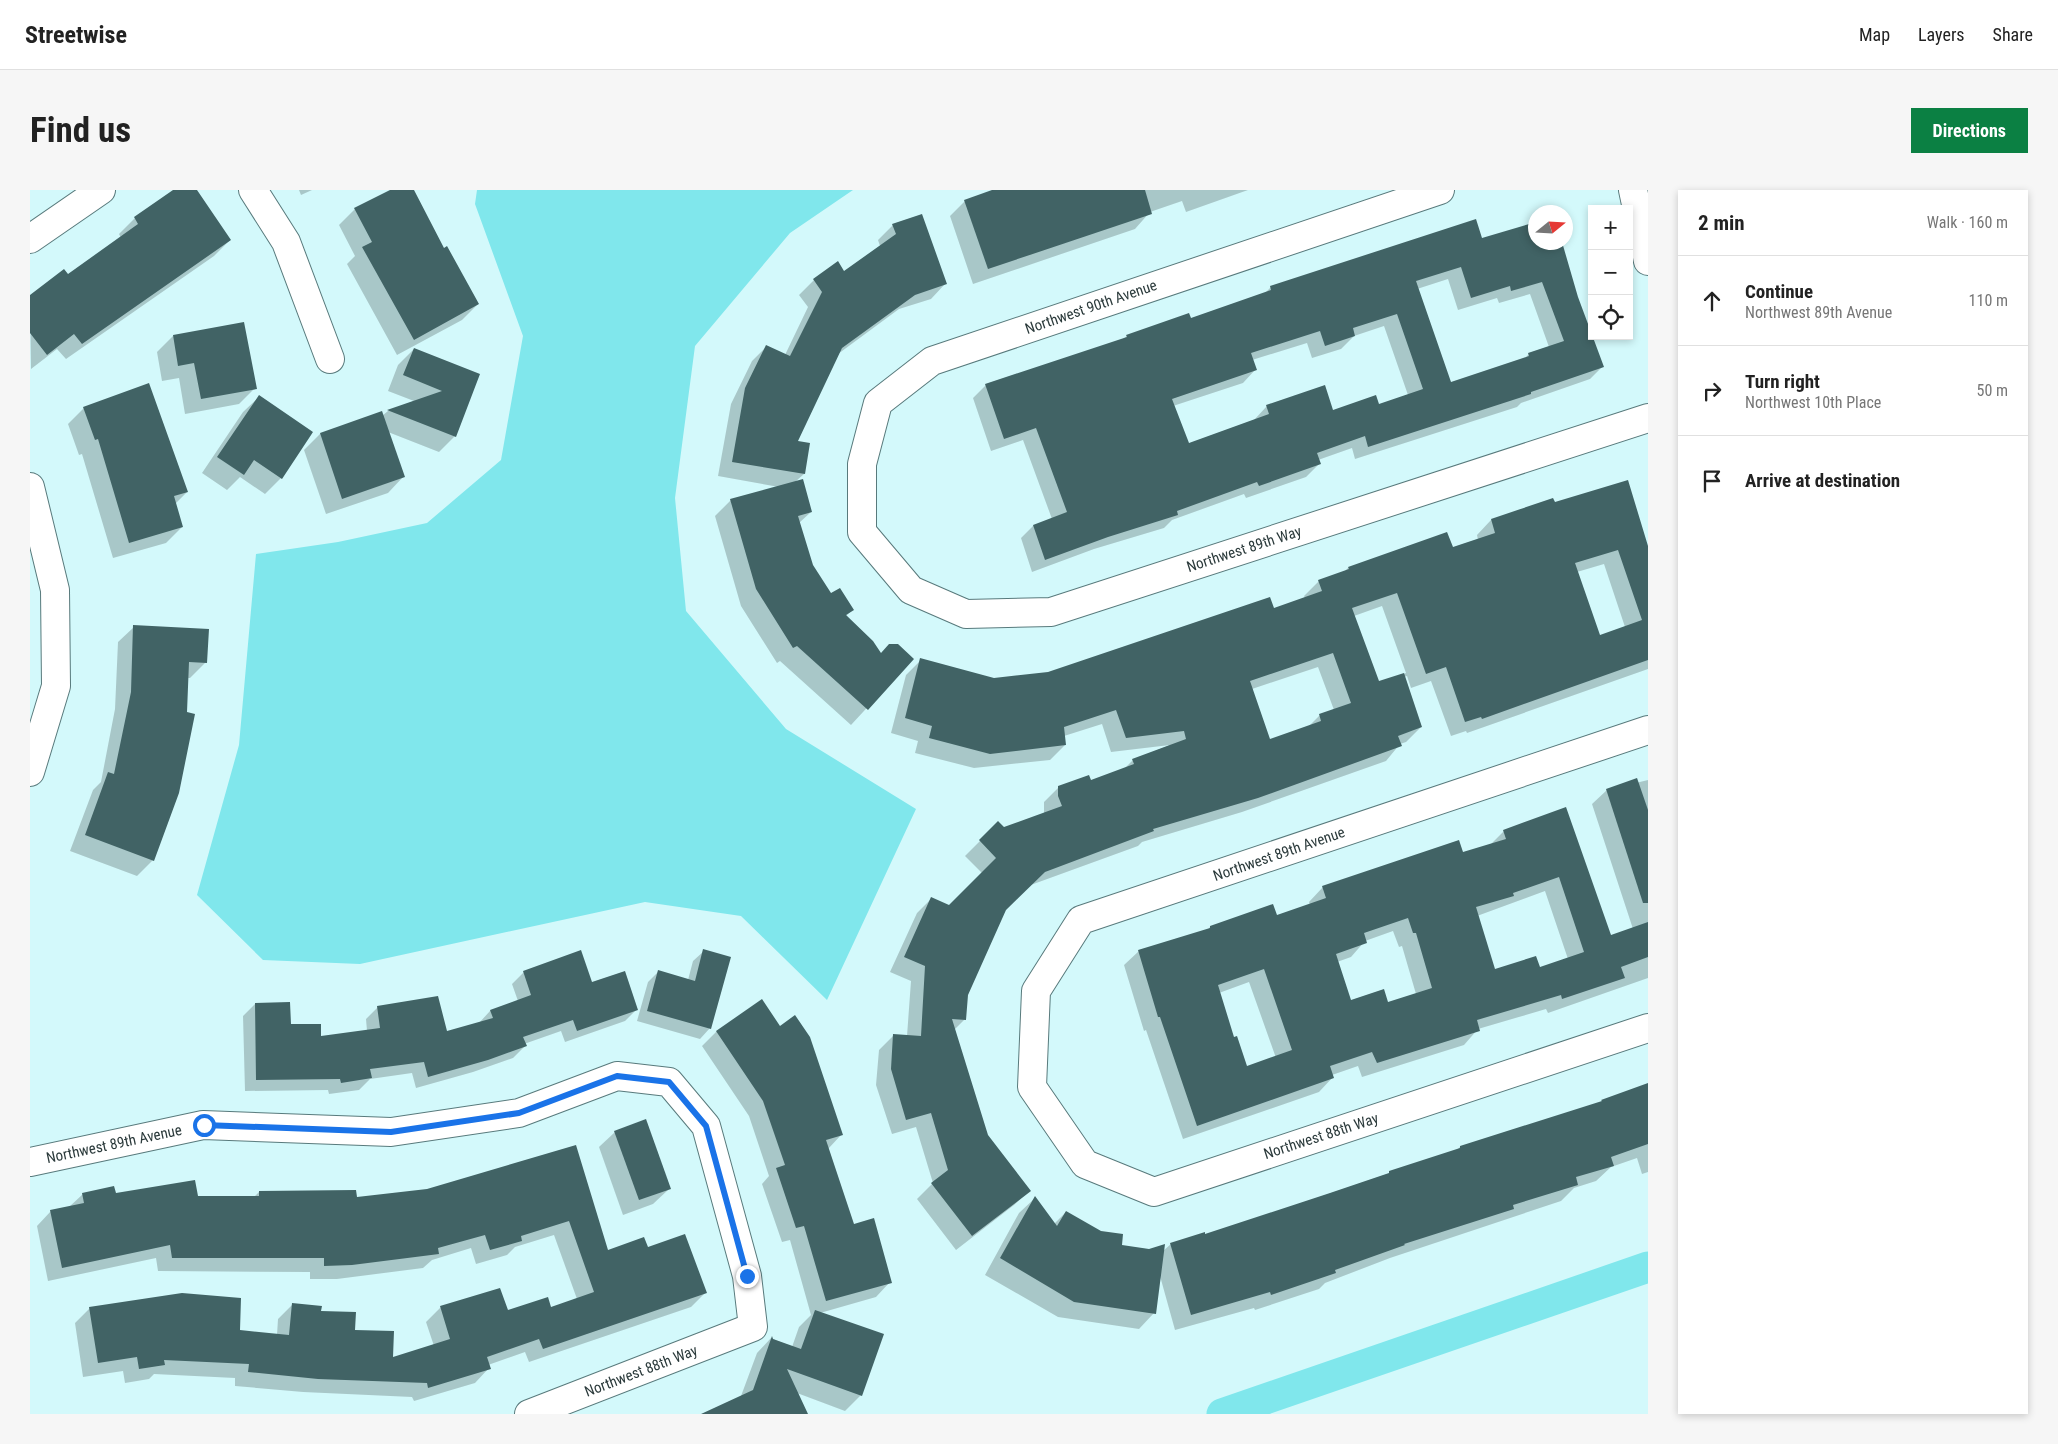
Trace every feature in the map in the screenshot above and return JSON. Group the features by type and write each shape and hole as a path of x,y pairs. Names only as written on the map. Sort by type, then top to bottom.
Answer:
{"street":[{"path":"30,239 101,190"},
{"path":"253,190 286,242 330,359"},
{"name":"Northwest 90th Avenue","path":"862,532 862,464 878,403 932,361 1440,190"},
{"path":"1633,190 1648,261"},
{"name":"Northwest 89th Way","path":"862,532 910,590 966,614 1051,612 1648,418"},
{"path":"30,487 55,590 56,676 56,686 30,772"},
{"name":"Northwest 89th Avenue","path":"1032,1087 1036,991 1081,920 1648,730"},
{"name":"Northwest 88th Way","path":"1032,1087 1085,1164 1154,1192 1648,1028"},
{"name":"Northwest 89th Avenue","path":"30,1162 204,1125 391,1132 519,1113 617,1076 669,1082 706,1126 747,1276 754,1327"},
{"name":"Northwest 88th Way","path":"530,1414 754,1327"}],"water":[{"path":"477,190 853,190 790,233 695,346 675,498 686,611 786,729 916,809 827,1000 741,916 645,902 360,964 263,960 197,895 239,745 256,554 338,542 427,523 501,460 523,336 475,204"}],"building":[{"path":"173,190 197,190 231,240 82,344 74,334 47,355 30,333 30,295 64,269 68,274 138,224 134,217"},
{"path":"390,190 414,190 444,248 447,246 479,304 414,340 362,247 372,242 354,208"},
{"path":"992,190 1145,190 1152,214 988,269 964,200"},
{"path":"922,214 947,284 915,295 842,348 798,441 810,443 805,474 732,462 745,388 766,345 790,356 822,292 813,279 838,261 844,271 896,234 892,224"},
{"path":"1476,219 1482,238 1528,224 1528,250 1564,250 1588,324 1588,340 1594,340 1604,367 1531,392 1531,394 1368,447 1365,436 1317,453 1321,464 1259,486 1257,482 1177,511 1178,515 1108,537 1045,560 1033,525 1067,512 1036,428 1004,439 985,384 1127,337 1126,335 1189,313 1191,318 1271,290 1270,286","holes":["1461,267 1471,298 1510,286 1511,291 1542,282 1564,341 1528,353 1529,356 1451,382 1416,281","1397,314 1423,389 1379,404 1376,395 1333,410 1325,385 1266,405 1269,414 1189,443 1172,399 1257,370 1251,353 1320,331 1325,346 1355,336 1353,328"]},
{"path":"244,322 257,389 201,399 194,363 178,366 173,335"},
{"path":"414,348 480,374 456,437 387,410 442,391 403,375"},
{"path":"149,383 188,492 174,496 183,527 129,543 98,439 95,440 83,407"},
{"path":"259,395 313,432 282,479 254,460 244,475 217,457"},
{"path":"382,411 405,477 342,499 320,433"},
{"path":"803,479 812,512 798,516 813,565 831,593 840,588 854,610 846,615 873,641 881,653 889,644 898,644 914,659 868,710 797,646 793,648 756,589 730,499"},
{"path":"1628,480 1648,546 1648,660 1482,719 1481,717 1465,722 1446,667 1426,674 1397,593 1352,608 1379,681 1404,673 1422,727 1398,736 1402,746 1258,798 1153,829 1154,831 1045,872 1006,910 968,995 966,1020 952,1019 988,1135 1031,1191 972,1236 931,1183 948,1170 931,1113 906,1120 891,1069 893,1034 921,1036 925,966 904,957 931,897 949,905 996,858 979,840 998,821 1004,827 1062,806 1058,796 1058,786 1089,775 1091,780 1134,764 1132,759 1186,739 1184,731 1126,738 1116,710 1064,727 1066,745 990,754 929,738 932,726 905,718 920,658 994,678 1048,672 1270,597 1274,608 1322,591 1318,580 1349,569 1348,567 1447,532 1453,547 1495,533 1491,519 1553,498 1555,502","holes":["1618,550 1642,620 1600,635 1575,563","1333,653 1351,703 1319,714 1321,721 1270,739 1250,681"]},
{"path":"133,625 209,629 207,663 189,662 187,712 195,714 179,793 154,861 85,835 108,772 114,774 131,692"},
{"path":"1637,778 1648,810 1648,903 1643,903 1606,789"},
{"path":"1566,807 1611,935 1648,922 1648,957 1621,967 1625,978 1562,999 1561,995 1477,1020 1480,1031 1377,1063 1372,1052 1330,1066 1334,1078 1197,1126 1160,1017 1158,1017 1138,950 1210,928 1210,926 1273,904 1277,915 1326,898 1322,886 1459,840 1463,852 1506,839 1503,830","holes":["1559,877 1584,952 1540,967 1536,956 1495,969 1476,907 1514,896 1513,893","1408,918 1413,933 1416,933 1432,988 1388,1002 1384,989 1351,1000 1336,954 1367,943 1364,933","1264,969 1292,1050 1247,1066 1237,1036 1234,1037 1218,985"]},
{"path":"703,949 731,957 711,1029 647,1011 658,970 695,981"},
{"path":"581,950 592,982 625,971 638,1010 577,1031 573,1020 523,1037 527,1046 488,1060 428,1077 424,1062 370,1069 372,1078 341,1083 340,1079 256,1080 255,1003 290,1002 291,1024 321,1024 321,1036 380,1028 377,1006 438,996 447,1031 493,1018 490,1010 531,995 523,971"},
{"path":"762,999 780,1026 795,1015 810,1037 843,1135 826,1140 854,1224 874,1218 892,1283 826,1301 804,1226 796,1228 776,1168 785,1165 763,1101 716,1031"},
{"path":"1648,1083 1648,1144 1611,1157 1614,1166 1576,1177 1578,1185 1513,1205 1514,1209 1404,1244 1335,1270 1336,1273 1271,1295 1270,1292 1191,1315 1170,1243 1205,1232 1205,1234 1330,1193 1460,1148 1460,1146 1602,1101"},
{"path":"646,1119 671,1189 639,1200 614,1131"},
{"path":"576,1145 608,1250 644,1237 648,1247 685,1234 707,1293 543,1349 539,1339 487,1357 491,1369 428,1388 427,1383 318,1379 248,1372 249,1364 164,1360 165,1365 139,1369 137,1357 98,1363 89,1307 182,1293 241,1298 240,1330 289,1335 292,1303 322,1306 321,1311 356,1312 355,1330 394,1331 393,1357 450,1339 440,1306 500,1288 508,1310 548,1297 551,1307 594,1292 569,1221 521,1236 522,1241 490,1250 485,1235 438,1248 439,1254 352,1265 324,1266 324,1258 172,1258 170,1245 62,1268 50,1210 84,1203 82,1193 114,1186 116,1193 195,1180 198,1196 259,1196 259,1191 356,1190 357,1197 427,1189"},
{"path":"1035,1196 1057,1226 1066,1211 1101,1231 1123,1234 1122,1245 1149,1249 1165,1244 1156,1314 1074,1302 1000,1258"},
{"path":"815,1310 884,1334 862,1396 787,1369 808,1414 701,1414 753,1390 772,1336 773,1339 801,1349"}],"waterway":[{"path":"1222,1414 1648,1267"}],"route":[{"path":"204,1125 391,1132 519,1113 617,1076 669,1082 706,1126 747,1276"}]}
